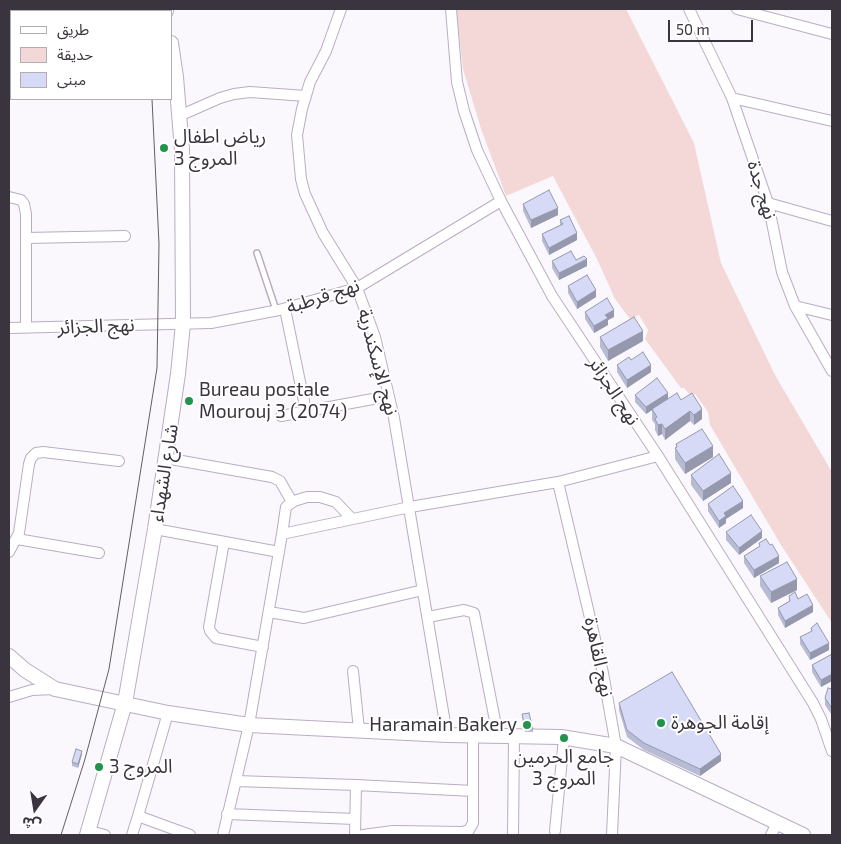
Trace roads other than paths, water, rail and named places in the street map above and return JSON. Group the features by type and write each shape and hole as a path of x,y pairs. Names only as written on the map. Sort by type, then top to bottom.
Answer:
{"street":[{"name":"نهج الإسكندرية","path":"341,9 339,19 326,51 310,82 306,96 297,135 301,178 305,194 323,233 357,288 375,337 389,396 410,507 447,735"},
{"name":"نهج الجزائر","path":"451,9 457,82 464,111 477,150 501,200 552,296 658,456 813,704 821,719 832,751"},
{"name":"نهج جدة","path":"689,9 732,98 768,203 782,272 796,306 832,370"},
{"path":"737,9 832,34"},
{"name":"شارع الشهداء","path":"88,833 125,703 155,529 178,374 183,324 182,150 172,51"},
{"path":"180,116 220,98 234,94 250,92 306,96"},
{"path":"732,98 832,120"},
{"path":"9,197 18,198 24,204 26,214 26,328"},
{"name":"نهج قرطبة","path":"183,324 211,323 281,310 357,288 501,200"},
{"path":"768,203 832,221"},
{"path":"26,238 125,236"},
{"path":"796,306 832,315"},
{"path":"281,310 306,411"},
{"name":"نهج الجزائر","path":"9,328 183,324"},
{"path":"281,416 389,396"},
{"path":"9,552 19,533 29,464 31,458 36,453 43,452 119,461"},
{"path":"282,534 410,507 558,482 658,456"},
{"path":"165,458 272,476 280,481 292,502"},
{"name":"نهج القاهرة","path":"558,482 603,673 616,746 612,835"},
{"path":"223,835 249,724 286,507 292,502 307,497 320,497 330,499 340,505 352,519"},
{"path":"155,529 279,552"},
{"path":"17,539 99,553"},
{"path":"224,542 209,627 210,631 216,638 263,647"},
{"path":"269,612 304,618 423,590"},
{"path":"428,617 464,610 474,613 498,736"},
{"path":"9,656 55,689"},
{"path":"352,671 359,730"},
{"path":"9,696 32,690 55,689 168,713 249,724 447,735 564,738 616,746 774,829 803,835"},
{"path":"132,835 168,713"},
{"path":"363,835 393,831 463,832 469,830 473,823 474,735"},
{"path":"512,835 514,736"},
{"path":"555,831 564,738"},
{"path":"236,780 473,791"},
{"path":"355,835 356,786"},
{"path":"227,814 355,819"},
{"path":"138,816 190,835"},
{"path":"88,833 105,835"}],"lane":[{"path":"257,253 281,310"}],"tram line":[{"path":"61,835 85,759 109,669 157,368 159,244 152,100"}],"place":[{"name":"رياض اطفال المروج 3","path":"164,148"},
{"name":"Bureau postale Mourouj 3 (2074)","path":"189,401"},
{"name":"إقامة الجوهرة","path":"661,723"},
{"name":"Haramain Bakery","path":"527,725"},
{"name":"جامع الحرمين المروج 3","path":"564,738"},
{"name":"المروج 3","path":"99,767"}]}
